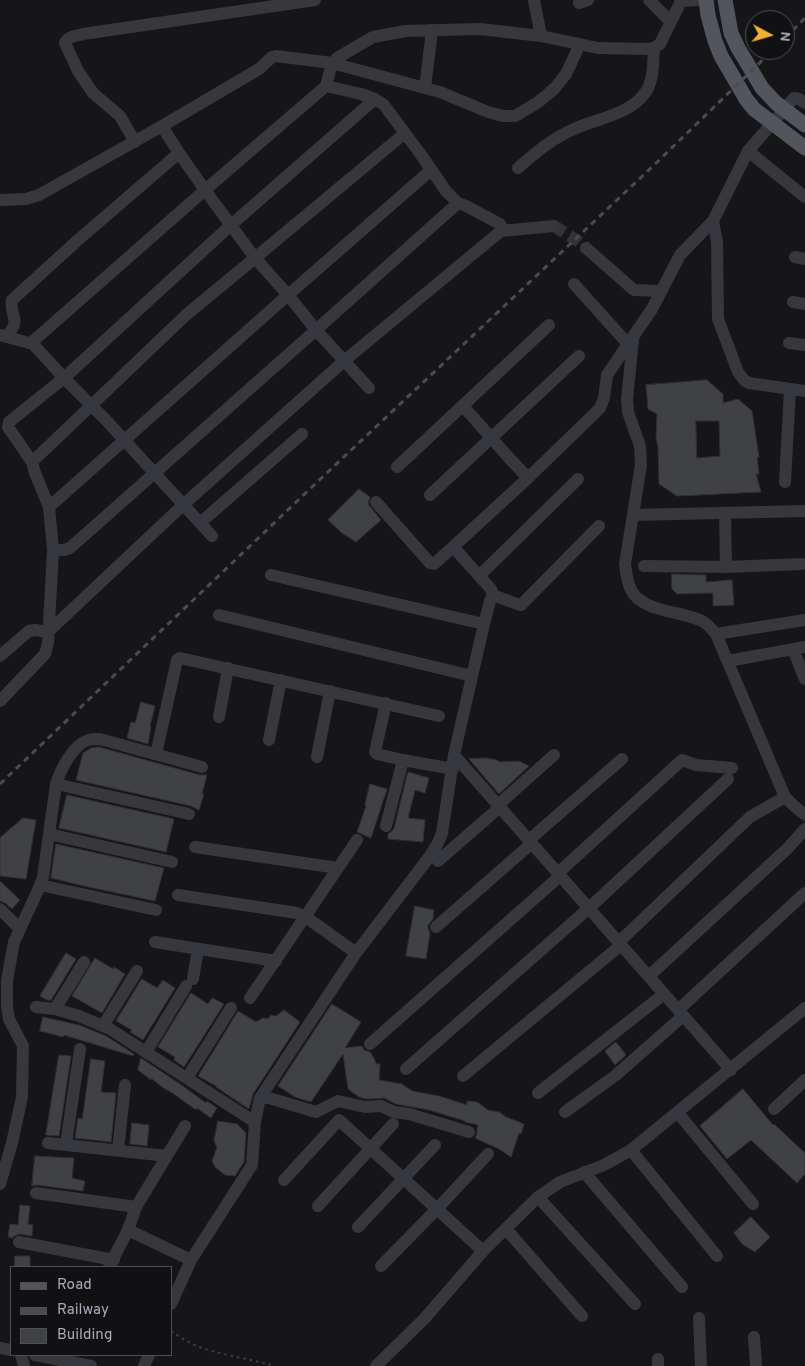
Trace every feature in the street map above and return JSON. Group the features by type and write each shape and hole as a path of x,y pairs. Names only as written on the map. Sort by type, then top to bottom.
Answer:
{"main road":[{"path":"706,0 708,15 721,56 746,99 754,109 805,148"},
{"path":"725,0 732,33 738,48 762,88 776,103 805,125"}],"street":[{"path":"133,139 120,116 93,93 78,71 65,43 68,38 84,34 315,0"},
{"path":"534,0 541,36"},
{"path":"649,0 671,22"},
{"path":"31,343 327,84 331,66 337,58 373,37 406,31 480,29 541,36 598,48 654,48 660,44 680,1 698,0"},
{"path":"425,88 432,30"},
{"path":"0,200 26,200 39,195 133,139 162,126 259,69 268,61 280,56 425,88 440,92 488,112 503,116 515,116 554,89 566,74 580,44"},
{"path":"518,168 538,151 574,128 613,115 633,104 646,92 650,79 654,48"},
{"path":"327,84 375,99 384,105 446,191 458,203 500,224 502,228 500,231"},
{"path":"376,502 430,563 434,564 454,547 600,408 604,398 607,375 652,309 680,255 713,221 748,151 794,98 800,99 805,103"},
{"path":"0,701 45,654 48,643 53,550 49,507 32,462 8,427 9,422 64,378 231,225 375,99"},
{"path":"162,126 205,190 255,258 316,330 369,388"},
{"path":"32,462 186,315 404,133"},
{"path":"748,151 805,197"},
{"path":"3,336 14,326 15,322 11,306 12,300 179,153"},
{"path":"49,507 431,170"},
{"path":"53,550 70,548 458,203"},
{"path":"713,221 717,242 718,319 738,372 749,383 805,391"},
{"path":"48,632 183,504 344,361 500,231 554,226"},
{"path":"586,248 634,290 661,291"},
{"path":"574,284 631,341 627,399 628,412 640,446 641,465 625,564 632,592 646,604 702,621 716,634 785,797 805,815"},
{"path":"397,468 549,325"},
{"path":"3,336 31,343 212,536"},
{"path":"790,343 805,346"},
{"path":"430,495 579,356"},
{"path":"785,482 790,389"},
{"path":"463,406 528,478"},
{"path":"200,522 302,434"},
{"path":"479,576 578,479"},
{"path":"633,515 805,512"},
{"path":"725,513 726,567"},
{"path":"454,547 493,595 521,605 599,526"},
{"path":"644,566 726,567 802,564"},
{"path":"271,575 484,624"},
{"path":"172,1302 191,1260 252,1164 255,1122 260,1098 356,953 438,843 442,833 454,755 484,624 493,595"},
{"path":"219,615 472,676"},
{"path":"716,634 805,620"},
{"path":"0,656 29,631 48,632"},
{"path":"728,661 799,648 805,678"},
{"path":"156,754 178,658 439,716"},
{"path":"219,717 228,668"},
{"path":"269,740 281,680"},
{"path":"317,757 330,691"},
{"path":"386,703 375,752 377,754 453,768"},
{"path":"0,1184 12,1143 22,1097 23,1046 4,1011 4,978 14,942 40,884 56,784 66,762 78,747 89,740 100,739 202,767"},
{"path":"454,755 731,1070"},
{"path":"438,861 554,755"},
{"path":"436,927 622,759"},
{"path":"386,826 403,760"},
{"path":"370,1044 559,874 682,760 730,773 589,908 406,1069"},
{"path":"56,784 189,814"},
{"path":"463,1076 620,943 750,817 785,797"},
{"path":"649,976 787,849 805,829"},
{"path":"48,834 172,862"},
{"path":"250,998 357,840"},
{"path":"195,847 338,868"},
{"path":"40,884 156,910"},
{"path":"565,1112 616,1075 805,893"},
{"path":"178,895 297,914 356,953"},
{"path":"0,909 20,929"},
{"path":"155,942 276,960"},
{"path":"146,1052 190,982 198,949"},
{"path":"55,1009 84,962"},
{"path":"103,1026 136,971"},
{"path":"538,1092 664,994"},
{"path":"36,1007 55,1009 103,1026 255,1122"},
{"path":"187,1078 231,1008"},
{"path":"376,1366 425,1318 483,1251 538,1196 560,1182 604,1165 631,1150 805,1008"},
{"path":"66,1144 80,1049"},
{"path":"774,1108 805,1080"},
{"path":"118,1150 125,1085"},
{"path":"260,1098 270,1098 316,1112 338,1102 365,1107 381,1106 394,1112 409,1114 469,1132"},
{"path":"678,1112 753,1204"},
{"path":"284,1180 339,1120 483,1251"},
{"path":"318,1206 393,1124"},
{"path":"19,1242 112,1263 128,1230 136,1207 185,1126"},
{"path":"48,1143 167,1156"},
{"path":"358,1227 435,1145"},
{"path":"631,1150 717,1256"},
{"path":"381,1266 488,1154"},
{"path":"584,1172 682,1286"},
{"path":"36,1193 136,1207"},
{"path":"538,1196 635,1304"},
{"path":"506,1229 582,1316"},
{"path":"128,1230 191,1260"},
{"path":"699,1318 701,1366"},
{"path":"754,1337 756,1366"},
{"path":"39,1356 91,1366"}],"path":[{"path":"172,1332 201,1348 257,1360 275,1366"}],"building":[{"path":"707,380 723,394 723,403 738,399 752,411 759,457 757,457 759,474 756,474 761,492 677,496 659,484 656,438 657,414 648,409 646,385","holes":["696,421 719,421 720,456 697,458"]},
{"path":"359,489 370,497 368,504 381,520 356,542 342,533 328,520"},
{"path":"672,574 706,575 706,582 732,580 734,605 713,606 713,593 677,594 672,589"},
{"path":"141,702 155,706 148,744 127,738 131,722 135,723"},
{"path":"99,747 200,775 207,775 199,810 191,806 76,780 83,753 91,748"},
{"path":"486,758 499,762 519,761 529,766 499,794 469,759"},
{"path":"408,772 429,778 425,793 415,790 408,818 425,820 423,842 388,839 388,834 394,828"},
{"path":"370,784 387,789 371,838 357,832 366,806"},
{"path":"67,795 174,819 166,852 59,828"},
{"path":"23,818 36,820 26,879 0,876 0,838"},
{"path":"56,844 164,868 155,901 51,878"},
{"path":"0,881 20,900 12,909 0,901"},
{"path":"415,906 434,910 433,919 428,925 430,933 426,959 406,956"},
{"path":"66,953 76,959 51,1000 47,1000 40,996"},
{"path":"95,958 125,974 102,1013 72,996"},
{"path":"142,979 157,988 163,980 175,988 143,1040 130,1032 132,1030 116,1021"},
{"path":"191,993 208,1004 212,998 224,1004 184,1067 174,1060 175,1057 158,1047"},
{"path":"332,1004 361,1022 345,1048 362,1046 364,1050 370,1052 376,1064 380,1064 379,1080 402,1084 412,1091 439,1096 467,1105 467,1101 477,1102 488,1110 499,1112 524,1124 511,1157 475,1138 478,1125 429,1110 396,1104 384,1098 366,1099 359,1097 348,1089 343,1054 311,1102 295,1097 278,1086"},
{"path":"284,1010 300,1022 253,1094 249,1109 198,1076 238,1011 256,1022 263,1018 268,1019 271,1015 276,1016"},
{"path":"43,1017 79,1025 106,1036 134,1054 133,1056 64,1035 63,1037 40,1031"},
{"path":"616,1042 626,1055 615,1065 605,1051"},
{"path":"59,1055 71,1056 59,1136 46,1135"},
{"path":"141,1058 206,1103 207,1101 217,1108 211,1118 197,1108 196,1110 138,1070"},
{"path":"91,1059 105,1061 101,1092 116,1093 111,1142 75,1138 78,1118 82,1119"},
{"path":"743,1089 773,1125 805,1153 805,1174 797,1183 751,1140 727,1159 700,1126"},
{"path":"218,1121 237,1124 246,1133 244,1162 235,1176 225,1175 215,1167 212,1161 217,1147 214,1141"},
{"path":"132,1123 149,1125 147,1146 130,1144"},
{"path":"35,1156 74,1158 72,1178 85,1181 83,1191 32,1186"},
{"path":"20,1205 30,1206 28,1224 33,1225 32,1236 20,1234 12,1238 8,1237 10,1224 18,1225"},
{"path":"751,1217 770,1237 755,1252 742,1244 734,1233"},
{"path":"15,1256 30,1256 30,1266 15,1266"}],"tunnel":[{"path":"554,226 586,248"}],"railway":[{"path":"795,28 805,18"},
{"path":"0,784 763,60"}]}
